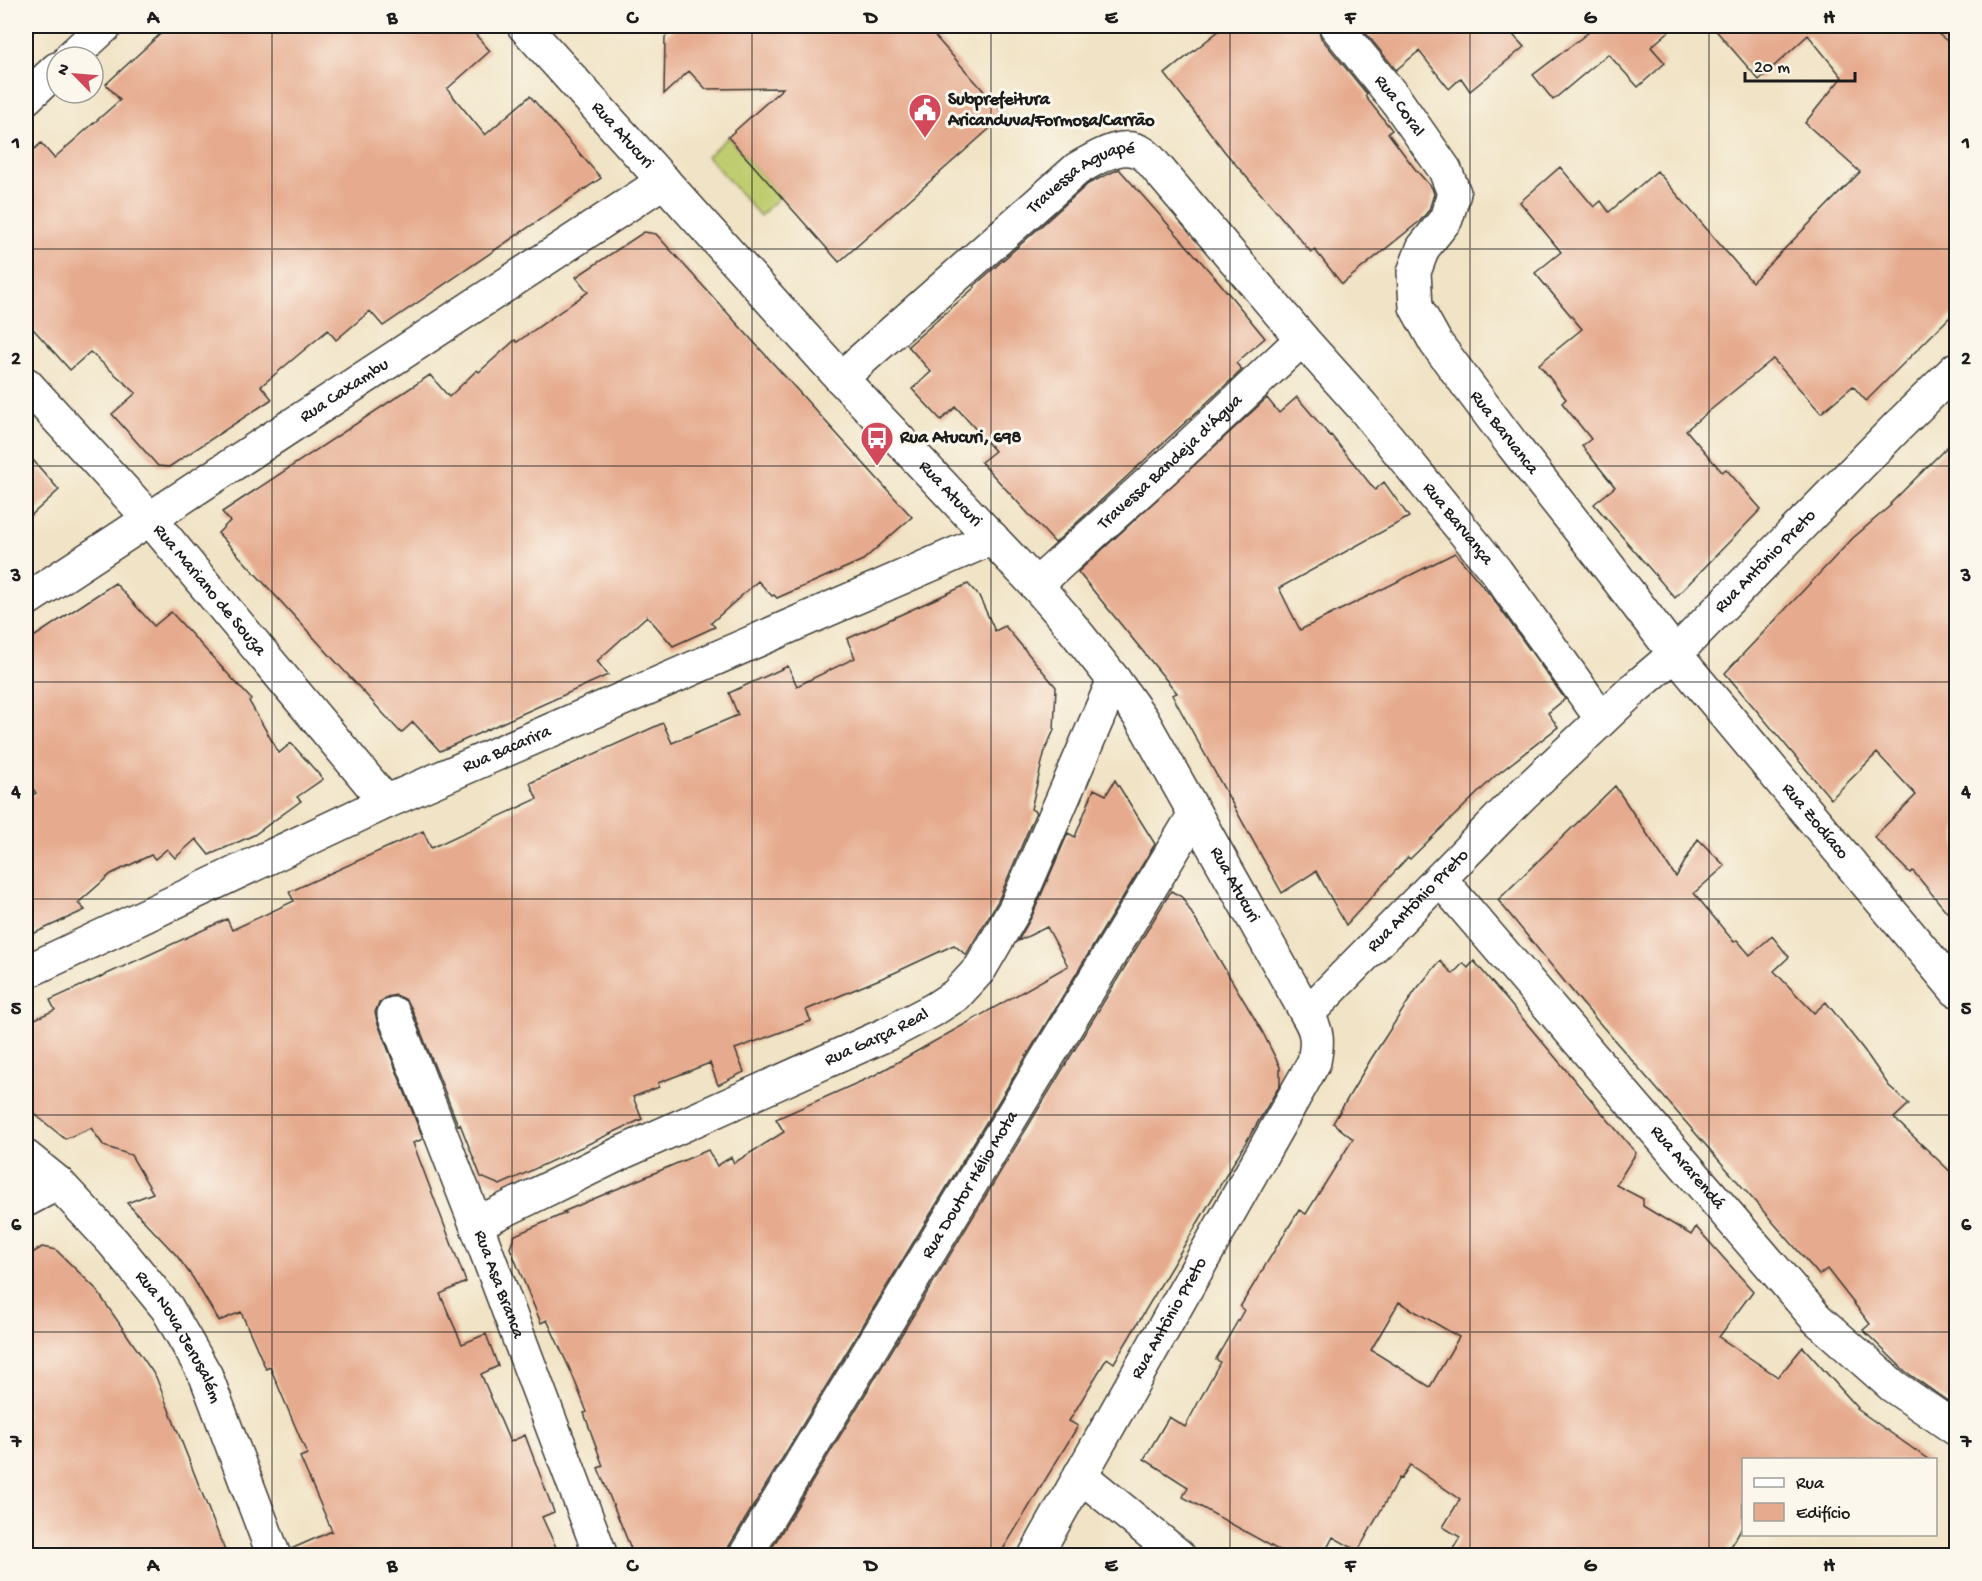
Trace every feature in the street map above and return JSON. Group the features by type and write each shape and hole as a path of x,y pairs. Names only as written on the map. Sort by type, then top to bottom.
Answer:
{"street":[{"path":"84,45 105,26"},
{"name":"Rua Atucuri","path":"524,26 841,378 1064,616 1114,680 1143,722 1307,1014"},
{"name":"Rua Coral","path":"1336,26 1408,118 1444,170 1454,193"},
{"path":"26,98 45,80"},
{"name":"Travessa Aguapé","path":"841,378 1077,169 1102,155 1126,149 1135,150 1144,155 1157,168 1302,339"},
{"name":"Rua Caxambu","path":"26,600 664,181"},
{"name":"Rua Barvanca","path":"1454,193 1446,219 1423,248 1414,272 1416,307 1436,343 1598,553 1663,664"},
{"name":"Travessa Bandeja d'Água","path":"1036,585 1302,339"},
{"name":"Rua Barvança","path":"1302,339 1362,406 1608,713"},
{"name":"Rua Antônio Preto","path":"1048,1550 1080,1475 1314,1062 1318,1044 1314,1026 1307,1014 1523,794 1663,664 1956,369"},
{"name":"Rua Mariano de Souza","path":"26,384 150,519 386,802"},
{"name":"Rua Bacarira","path":"26,972 386,802 992,538"},
{"name":"Rua Zodíaco","path":"1663,664 1956,990"},
{"name":"Rua Garça Real","path":"476,1224 621,1153 887,1034 956,995 980,969 1015,909 1114,680"},
{"name":"Rua Doutor Hélio Mota","path":"746,1556 1195,814"},
{"name":"Rua Ararendá","path":"1440,879 1817,1319 1893,1386 1956,1429"},
{"name":"Rua Asa Branca","path":"394,1014 602,1556"},
{"name":"Rua Nova Jerusalém","path":"26,1157 58,1183 113,1242 167,1308 206,1376 274,1556"},
{"path":"26,1200 58,1183"},
{"path":"1080,1475 1179,1556"}],"green space":[{"path":"728,137 781,196 760,216 707,156"}],"building":[{"path":"169,26 468,26 490,51 447,89 485,135 530,96 601,178 383,326 370,311 336,340 328,330 261,386 272,399 169,467 158,466 112,414 136,393 90,352 70,370 26,321 26,157 41,143 54,158 120,100 106,84"},
{"path":"677,26 926,26 1005,115 839,262 728,137 783,88 706,89 689,71 664,94 665,37"},
{"path":"1225,26 1318,26 1321,38 1367,94 1365,96 1392,130 1388,133 1432,188 1434,194 1429,210 1420,221 1342,284 1315,250 1311,252 1225,152 1165,74"},
{"path":"1360,26 1505,26 1524,47 1470,91 1461,78 1449,89 1419,51 1396,70"},
{"path":"1582,26 1675,26 1651,47 1665,63 1638,87 1608,54 1553,100 1533,75 1589,32"},
{"path":"1712,26 1928,26 1956,48 1956,311 1866,401 1853,386 1821,413 1773,359 1686,430 1722,472 1726,469 1761,509 1675,598 1594,504 1615,487 1582,446 1591,439 1562,403 1566,399 1539,364 1582,329 1535,273 1561,252 1520,202 1560,167 1594,207 1601,201 1609,212 1657,171 1752,282 1860,172 1805,123 1842,77 1808,35 1759,80"},
{"path":"1119,169 1219,282 1265,338 1236,363 1242,370 1055,543 981,462 995,451 956,407 941,420 912,389 931,372 908,346 1088,184"},
{"path":"644,232 656,234 912,517 863,560 777,598 772,596 758,581 711,623 715,627 673,646 647,616 597,661 608,675 440,751 413,722 401,733 218,533 230,521 222,512 430,375 449,397 477,370 479,372 515,340 517,342 588,292 576,277"},
{"path":"1297,397 1375,490 1384,482 1409,517 1279,588 1300,630 1455,553 1491,596 1565,699 1548,713 1558,727 1494,777 1410,859 1408,857 1346,925 1316,871 1282,893 1172,695 1177,693 1078,572 1267,398 1279,413"},
{"path":"1956,438 1956,923 1913,871 1910,873 1874,837 1916,795 1877,753 1831,799 1725,673 1853,538 1891,505"},
{"path":"26,452 59,490 26,520"},
{"path":"115,583 154,626 171,612 251,699 249,701 279,753 291,743 323,779 297,797 301,801 254,835 209,855 196,839 175,858 167,849 155,859 151,855 111,874 78,903 85,910 26,937 26,799 36,793 26,779 26,642"},
{"path":"968,584 979,596 995,631 1005,626 1056,687 1054,730 1045,750 1031,809 1036,812 998,901 966,955 954,945 806,1010 811,1021 735,1049 744,1072 718,1085 710,1063 658,1083 659,1087 633,1097 642,1119 500,1185 481,1177 411,1007 405,999 396,995 387,997 379,1003 375,1012 377,1021 423,1139 413,1143 466,1282 440,1294 462,1344 486,1334 498,1366 481,1374 510,1442 525,1435 554,1512 542,1517 560,1556 292,1556 291,1549 332,1531 300,1457 307,1454 270,1367 266,1369 241,1312 219,1321 177,1256 127,1203 153,1193 131,1155 104,1146 91,1128 65,1139 26,1107 26,1023 55,1010 50,1000 227,919 232,930 294,901 289,892 423,831 431,848 537,799 530,783 663,723 672,743 738,715 729,693 788,666 797,686 855,658 847,639"},
{"path":"1115,780 1155,844 729,1546 726,1556 634,1556 598,1468 603,1466 584,1413 587,1412 572,1374 547,1320 541,1323 510,1248 515,1235 708,1150 717,1166 731,1157 734,1163 784,1132 776,1119 873,1076 1068,966 1047,927 1018,941 1032,916 1068,833 1075,837 1094,789 1106,795"},
{"path":"1615,786 1676,877 1698,839 1725,866 1694,893 1734,942 1737,940 1750,955 1772,936 1789,957 1774,971 1814,1013 1826,1002 1889,1086 1909,1104 1894,1118 1956,1177 1956,1407 1905,1371 1863,1330 1870,1324 1827,1269 1819,1275 1582,1003 1498,900"},
{"path":"1171,891 1182,897 1262,1031 1280,1067 1280,1085 1114,1363 1107,1358 1069,1421 1078,1426 999,1556 767,1556"},
{"path":"1440,961 1453,974 1463,963 1468,968 1474,961 1636,1153 1616,1185 1643,1199 1643,1206 1691,1235 1696,1227 1753,1291 1719,1337 1778,1377 1803,1347 1857,1409 1926,1458 1742,1458 1742,1528 1724,1556 1449,1556 1460,1537 1443,1527 1460,1499 1410,1465 1401,1479 1399,1478 1358,1551 1333,1537 1323,1556 1289,1556 1183,1497 1188,1487 1144,1459 1169,1417 1185,1427 1220,1362 1216,1359 1244,1310 1240,1307 1299,1210 1306,1214 1353,1139 1333,1123 1415,991","holes":["1399,1302 1459,1337 1430,1387 1371,1350"]},
{"path":"42,1247 56,1250 95,1288 156,1377 227,1556 26,1556 26,1257"}],"place":[{"name":"Subprefeitura Aricanduva/Formosa/Carrão","path":"925,139"},
{"name":"Rua Atucuri, 698","path":"877,467"}]}
